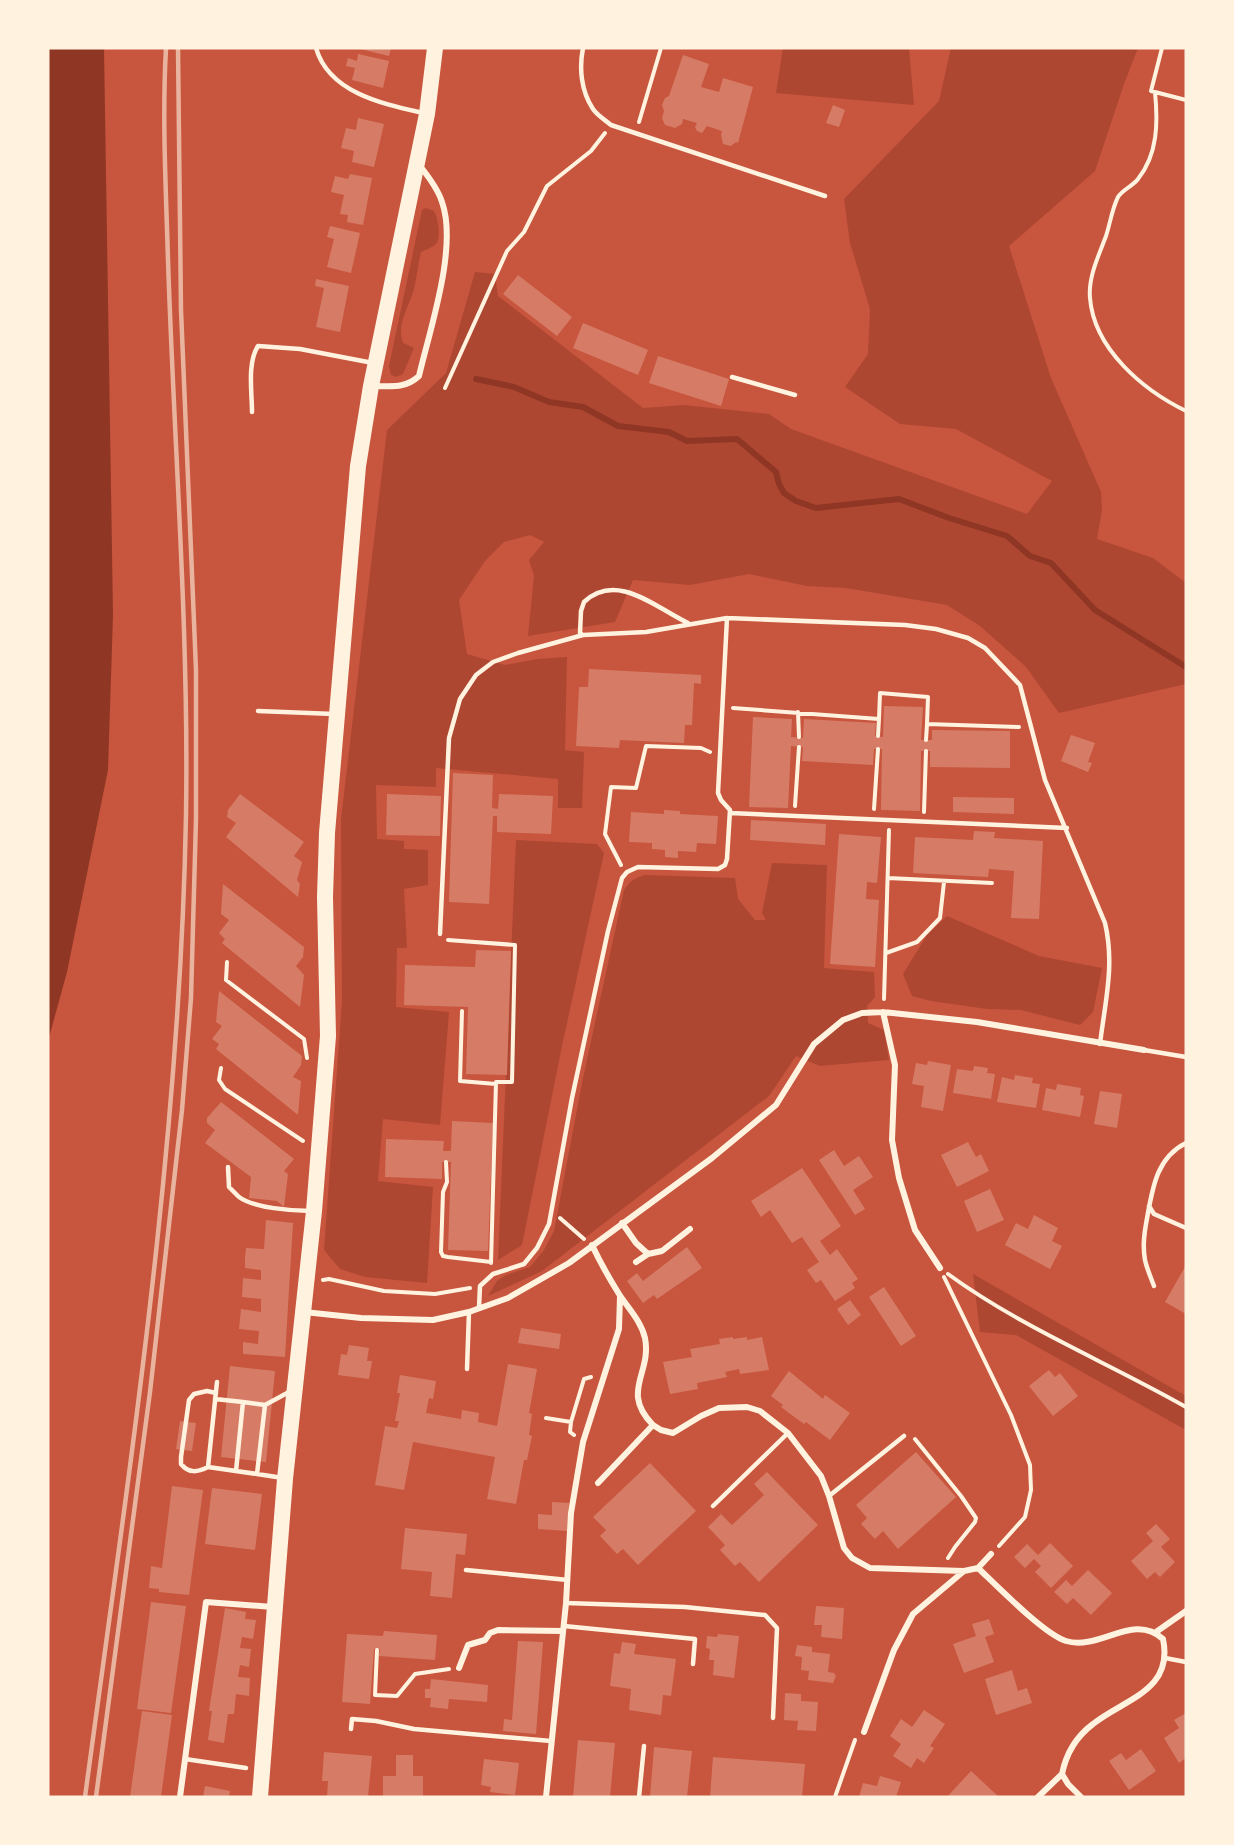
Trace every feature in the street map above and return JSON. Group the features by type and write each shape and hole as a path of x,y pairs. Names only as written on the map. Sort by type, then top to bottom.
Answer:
{"highway":[{"path":"260,1797 277,1607 285,1479 307,1284 328,1036 326,854 358,466 371,386 427,114 435,48"}],"street":[{"path":"371,386 400,387 412,383 419,376 447,256 447,227 442,202 427,175 417,164"},
{"path":"883,1012 895,1065 892,1140 899,1178 915,1230 940,1268"},
{"path":"304,1312 388,1320 434,1320 469,1312 508,1298 569,1263 712,1158 776,1105 814,1044 829,1029 843,1020 862,1013 883,1012 977,1022 1144,1050"},
{"path":"622,1223 636,1243 648,1254"},
{"path":"636,1262 648,1254 662,1251 690,1229"},
{"path":"592,1245 620,1296 634,1313 645,1338 638,1406 653,1425 673,1433 719,1408 747,1407 760,1411 788,1433 821,1476 844,1548 852,1558 870,1568 964,1571 978,1568 992,1554"},
{"path":"546,1797 564,1628 571,1513 583,1442 619,1329 620,1296"},
{"path":"598,1483 653,1425"},
{"path":"978,1568 1055,1636 1067,1641 1091,1642 1140,1628 1156,1632 1163,1639 1165,1658 1157,1678 1145,1692 1093,1724 1074,1744 1064,1764 1062,1774 1038,1797"},
{"path":"864,1732 894,1650 913,1614 964,1571"},
{"path":"180,1797 206,1602 277,1607"},
{"path":"1156,1632 1186,1611"},
{"path":"459,1668 468,1645 485,1640 498,1630 564,1628"},
{"path":"1062,1774 1081,1797"}],"lane":[{"path":"316,48 318,56 332,74 356,93 392,106 427,114"},
{"path":"583,48 579,67 585,91 593,109 611,125 825,196"},
{"path":"252,412 252,368 258,346 300,349 376,364"},
{"path":"732,377 795,395"},
{"path":"583,634 580,633 580,622 584,602 598,591 609,589 632,594 688,623"},
{"path":"479,1308 480,1286 493,1274 524,1264 537,1248 549,1224 572,1098 608,931 619,885 625,874 638,867 718,869 727,859 730,810 718,793 727,618"},
{"path":"440,934 447,755 454,713 460,699 476,675 493,662 583,634 646,632 727,618 905,625 936,629 968,638 985,648 1020,685 1045,780 1067,828 1105,923 1109,940 1111,964 1100,1044"},
{"path":"258,711 337,714"},
{"path":"730,813 1067,828"},
{"path":"1144,1050 1186,1057"},
{"path":"1154,1286 1145,1260 1143,1235 1149,1206 1157,1174 1167,1156 1186,1143"},
{"path":"228,1167 229,1187 247,1202 314,1211"},
{"path":"1149,1206 1154,1214 1186,1228"},
{"path":"467,1369 469,1312"},
{"path":"208,1467 217,1382"},
{"path":"285,1479 208,1467 197,1472 186,1470 181,1464 181,1457 189,1400 194,1394 207,1391 215,1396 265,1404 295,1389"},
{"path":"236,1471 243,1402"},
{"path":"257,1474 265,1404"},
{"path":"713,1506 788,1433"},
{"path":"829,1496 904,1436"},
{"path":"466,1570 568,1580"},
{"path":"566,1603 685,1607 765,1615 777,1628 773,1718"},
{"path":"564,1628 695,1639 693,1664"},
{"path":"1165,1658 1186,1662"},
{"path":"351,1729 352,1719 414,1729 551,1741"},
{"path":"639,1797 644,1746"},
{"path":"185,1760 246,1768"}],"path":[{"path":"636,132 661,48"},
{"path":"1162,48 1151,91 1186,100"},
{"path":"1155,92 1157,137 1138,179 1118,196 1090,281 1090,298 1096,321 1109,348 1139,382 1186,411"},
{"path":"445,388 507,251 524,232 547,186 591,151 611,125"},
{"path":"878,736 880,693 928,697 926,740"},
{"path":"723,708 879,719"},
{"path":"798,712 799,737"},
{"path":"927,724 1032,727"},
{"path":"625,874 605,834 611,787 636,788 646,746 701,748"},
{"path":"795,815 799,747"},
{"path":"875,799 878,749"},
{"path":"924,817 926,751"},
{"path":"883,1012 889,819"},
{"path":"888,878 992,883"},
{"path":"886,953 917,942 940,918 944,882"},
{"path":"440,934 441,940 515,945 512,1082 496,1082 496,1084 460,1081 462,1011"},
{"path":"227,962 226,980 304,1039 307,1060"},
{"path":"221,1068 219,1080 225,1089 305,1143 305,1131"},
{"path":"490,1277 496,1084"},
{"path":"446,1162 447,1182 443,1192 441,1252 443,1256 448,1257 491,1262"},
{"path":"551,1210 592,1245"},
{"path":"940,1268 967,1288 1032,1328 1186,1407"},
{"path":"940,1268 1011,1415 1030,1465 1031,1490 1025,1517 992,1554"},
{"path":"307,1284 329,1279 384,1291 435,1294 480,1286"},
{"path":"546,1418 572,1422"},
{"path":"904,1436 914,1437 976,1518 942,1569"},
{"path":"377,1650 375,1695 397,1696 415,1674 459,1668"},
{"path":"836,1797 854,1742 859,1734 864,1732"}],"shaded area":[{"path":"48,48 104,48 113,615 108,770 67,972 48,1041"},
{"path":"783,48 909,48 914,105 776,93"},
{"path":"951,48 1138,48 1095,171 1009,246 1051,378 1101,492 1102,510 1097,539 1153,558 1186,583 1186,684 1059,713 1026,667 980,626 947,605 846,588 807,586 749,574 690,585 633,580 615,622 528,636 534,576 529,560 544,542 530,535 504,542 485,561 459,600 467,654 505,665 537,659 567,657 565,750 584,752 582,808 558,808 558,779 436,768 436,787 376,785 377,839 404,841 404,849 428,850 428,885 404,889 407,948 397,948 396,1007 449,1012 440,1125 383,1119 378,1181 433,1187 427,1283 365,1277 340,1269 324,1250 342,1001 341,819 387,430 446,373 475,272 495,274 498,296 643,408 684,405 769,414 791,429 1027,514 1052,481 956,429 900,424 845,387 868,354 870,309 850,243 844,199 939,101"},
{"path":"426,208 434,211 439,228 438,238 435,245 421,252 414,289 401,329 403,343 414,348 403,374 396,377 391,375 389,366 422,210"},
{"path":"516,840 597,844 604,853 522,1245 498,1260"},
{"path":"772,863 827,865 824,968 874,972 875,997 867,1006 868,1023 884,1030 889,1060 820,1066 796,1056 769,1096 542,1271 488,1296 497,1281 506,1275 530,1267 544,1250 554,1231 583,1078 624,890 633,880 645,875 735,878 738,899 755,920 766,920 762,913"},
{"path":"947,916 1039,956 1102,968 1093,1012 1080,1025 1021,1010 987,1009 912,996 903,974 927,935"},
{"path":"973,1274 1186,1396 1186,1430 1016,1335 980,1332"}],"building":[{"path":"356,48 391,48 389,56"},
{"path":"358,54 389,61 383,88 352,80 355,68 346,66 348,58 357,61"},
{"path":"683,55 709,64 701,87 719,92 723,78 753,87 738,143 731,146 723,144 722,131 707,126 702,133 695,127 697,123 683,119 682,124 675,128 665,125 662,118 664,111 662,105 665,98 669,96"},
{"path":"833,105 845,110 839,127 826,123"},
{"path":"358,118 384,124 374,167 352,162 354,151 341,148 346,128 356,130"},
{"path":"350,174 372,178 363,225 347,222 348,215 340,214 344,195 331,192 335,176 348,179"},
{"path":"330,226 360,233 351,273 327,267 334,239 327,237"},
{"path":"518,275 572,317 557,336 503,294"},
{"path":"316,279 349,286 340,332 316,327 324,288 315,286"},
{"path":"583,323 648,350 638,375 573,348"},
{"path":"658,356 729,379 721,406 649,383"},
{"path":"589,669 701,675 701,684 694,683 692,725 685,725 684,743 620,740 619,748 576,746 579,687 588,687"},
{"path":"884,706 923,707 921,740 932,740 932,730 1010,731 1010,768 930,767 930,751 921,751 920,811 881,810 882,749 874,749 873,765 802,761 803,747 791,746 788,808 749,807 753,717 792,719 791,737 803,738 804,719 876,723 875,736 883,737"},
{"path":"1071,735 1095,743 1088,762 1092,763 1088,772 1061,761"},
{"path":"453,773 493,775 492,808 498,809 499,794 553,796 551,834 497,832 497,816 493,816 489,904 449,902"},
{"path":"240,794 304,842 294,856 302,862 297,880 300,884 298,897 226,837 236,823 227,817 228,810"},
{"path":"387,794 441,796 440,836 386,835"},
{"path":"953,797 1014,798 1014,814 953,812"},
{"path":"664,810 680,811 680,814 718,816 716,844 697,843 696,852 678,851 678,858 665,857 665,850 652,849 652,843 629,842 631,812 664,814"},
{"path":"751,820 826,824 825,845 750,840"},
{"path":"974,831 995,832 994,838 1043,841 1039,919 1011,918 1014,871 989,869 988,877 913,873 915,837 973,840"},
{"path":"839,834 881,837 877,883 867,882 866,899 879,900 875,967 830,964"},
{"path":"223,884 304,947 303,957 296,966 304,975 300,1007 222,943 225,939 219,933 229,920 221,914"},
{"path":"476,950 511,951 507,1075 466,1074 468,1007 404,1005 405,965 475,967"},
{"path":"219,991 302,1056 301,1065 293,1077 301,1081 298,1115 216,1049 219,1044 212,1039 222,1026 216,1022"},
{"path":"928,1061 951,1065 943,1111 921,1107 924,1086 912,1084 916,1063 927,1065"},
{"path":"974,1066 988,1068 987,1073 995,1074 991,1099 953,1093 957,1069 973,1071"},
{"path":"1015,1075 1033,1078 1032,1083 1040,1084 1036,1108 997,1102 1002,1077 1014,1080"},
{"path":"1057,1084 1081,1088 1080,1095 1084,1096 1080,1117 1042,1110 1046,1088 1056,1090"},
{"path":"1100,1091 1122,1094 1117,1128 1094,1124"},
{"path":"221,1102 294,1159 284,1171 288,1174 284,1207 277,1201 249,1198 251,1177 205,1143 215,1130 207,1123 207,1118"},
{"path":"452,1121 493,1123 488,1251 448,1250 451,1162 442,1162 442,1179 385,1177 386,1139 444,1141 443,1151 451,1151"},
{"path":"968,1142 976,1157 981,1154 989,1171 957,1187 941,1155"},
{"path":"834,1150 844,1166 859,1156 873,1177 853,1190 865,1209 855,1215 819,1160"},
{"path":"802,1168 841,1226 820,1241 830,1255 837,1249 858,1279 852,1283 855,1288 835,1301 821,1280 816,1283 807,1270 819,1262 802,1237 792,1243 770,1210 761,1217 751,1201"},
{"path":"990,1189 1004,1220 977,1232 964,1201"},
{"path":"1034,1215 1058,1228 1052,1241 1062,1246 1050,1269 1005,1245 1016,1223 1028,1229"},
{"path":"266,1220 293,1223 285,1357 243,1354 243,1342 258,1344 259,1331 239,1329 241,1309 261,1312 261,1299 242,1297 243,1278 261,1280 261,1270 245,1268 245,1258 246,1248 264,1249"},
{"path":"687,1247 702,1268 657,1299 654,1295 643,1303 627,1281 637,1273 643,1281"},
{"path":"1186,1265 1186,1314 1165,1302"},
{"path":"884,1287 916,1336 901,1346 869,1297"},
{"path":"850,1300 861,1315 848,1325 837,1309"},
{"path":"521,1328 561,1334 559,1349 518,1343"},
{"path":"733,1337 733,1339 747,1337 747,1340 762,1337 769,1370 740,1374 739,1369 725,1372 727,1377 697,1383 698,1389 670,1394 663,1362 692,1357 690,1349 720,1344 719,1339"},
{"path":"349,1345 369,1348 367,1361 372,1361 369,1379 338,1375 341,1354 347,1355"},
{"path":"508,1364 537,1369 529,1413 532,1414 529,1435 532,1436 527,1460 524,1460 516,1504 487,1499 495,1457 413,1442 404,1490 375,1485 385,1426 397,1428 399,1421 395,1421 400,1393 397,1393 400,1375 436,1381 433,1399 429,1398 426,1413 461,1419 462,1410 479,1413 478,1422 497,1426"},
{"path":"230,1366 275,1371 266,1462 221,1457"},
{"path":"1049,1370 1055,1377 1060,1373 1078,1396 1053,1416 1029,1386"},
{"path":"789,1371 823,1399 825,1395 850,1413 830,1440 806,1422 804,1424 793,1416 771,1396"},
{"path":"180,1421 196,1423 192,1451 176,1449"},
{"path":"916,1452 956,1497 898,1549 883,1531 875,1539 861,1524 867,1518 856,1505"},
{"path":"650,1463 696,1511 638,1565 623,1549 617,1554 600,1536 606,1530 593,1517"},
{"path":"767,1472 818,1525 759,1582 740,1562 735,1566 720,1550 725,1545 708,1527 721,1514 732,1525 764,1495 754,1484"},
{"path":"172,1486 203,1490 189,1595 159,1592 159,1589 149,1588 151,1566 162,1568"},
{"path":"212,1488 262,1494 255,1550 205,1544"},
{"path":"552,1502 569,1503 567,1531 538,1529 538,1514 552,1515"},
{"path":"1156,1524 1170,1539 1161,1547 1175,1562 1160,1577 1155,1572 1147,1579 1131,1561 1153,1541 1146,1533"},
{"path":"405,1528 467,1534 465,1555 456,1554 452,1598 430,1596 432,1572 401,1569"},
{"path":"1050,1543 1073,1566 1051,1588 1035,1572 1041,1566 1034,1559 1025,1568 1014,1557 1027,1544 1038,1555"},
{"path":"1088,1570 1112,1593 1091,1615 1073,1598 1067,1604 1054,1592 1066,1580 1072,1586"},
{"path":"151,1602 186,1606 171,1713 137,1709"},
{"path":"816,1606 844,1608 842,1639 821,1637 822,1625 814,1625"},
{"path":"225,1608 246,1612 245,1619 256,1620 253,1639 242,1637 240,1648 251,1649 249,1667 240,1665 238,1677 250,1678 249,1696 236,1694 234,1714 228,1714 224,1743 208,1740 212,1711 209,1711"},
{"path":"989,1619 994,1634 985,1637 994,1662 964,1673 953,1644 976,1636 972,1624"},
{"path":"384,1631 437,1635 435,1660 379,1656 380,1649 374,1649 370,1704 342,1702 347,1634 383,1636"},
{"path":"718,1634 739,1636 734,1678 713,1675 714,1660 709,1660 710,1649 706,1648 707,1636 717,1637"},
{"path":"518,1641 543,1642 536,1734 503,1731 504,1719 512,1720"},
{"path":"622,1642 636,1644 634,1654 676,1659 671,1696 663,1695 661,1715 629,1710 631,1689 610,1686 614,1653 620,1654"},
{"path":"797,1645 812,1647 812,1652 830,1654 828,1672 836,1676 833,1683 808,1680 809,1671 801,1670 802,1657 795,1656"},
{"path":"1012,1670 1018,1691 1027,1688 1032,1703 996,1715 985,1679"},
{"path":"431,1679 488,1685 487,1702 449,1699 448,1709 430,1707 431,1698 425,1698 425,1689 430,1689"},
{"path":"785,1693 801,1694 801,1701 818,1702 816,1731 797,1730 798,1721 784,1720"},
{"path":"924,1710 945,1724 930,1746 934,1748 924,1763 917,1758 911,1768 893,1756 901,1744 890,1736 901,1719 912,1727"},
{"path":"142,1711 172,1715 161,1797 130,1797"},
{"path":"1186,1713 1186,1758 1179,1763 1164,1738 1179,1728 1174,1720"},
{"path":"578,1740 615,1743 610,1797 573,1797"},
{"path":"654,1747 692,1751 687,1797 650,1797"},
{"path":"1141,1749 1156,1771 1129,1790 1109,1761 1121,1753 1126,1760"},
{"path":"324,1752 372,1756 368,1797 327,1797 328,1781 322,1781"},
{"path":"396,1755 413,1755 413,1776 423,1776 423,1797 383,1797 383,1776 396,1776"},
{"path":"713,1757 805,1764 802,1797 710,1797"},
{"path":"484,1759 519,1763 515,1795 490,1792 491,1787 481,1785"},
{"path":"971,1771 998,1796 947,1797"},
{"path":"880,1776 901,1782 896,1797 859,1797 863,1783 877,1786"},
{"path":"205,1786 230,1791 229,1797 203,1797"}],"waterway":[{"path":"476,379 514,387 549,402 583,407 618,426 669,432 687,441 737,439 776,472 784,493 796,501 816,508 899,499 1007,536 1030,556 1051,563 1095,610 1186,667"}],"railway":[{"path":"85,1797 150,1308 174,1062 182,939 186,815 185,676 165,181 166,48"},
{"path":"96,1797 150,1392 182,1110 191,998 196,819 196,670 181,310 178,48"}]}
